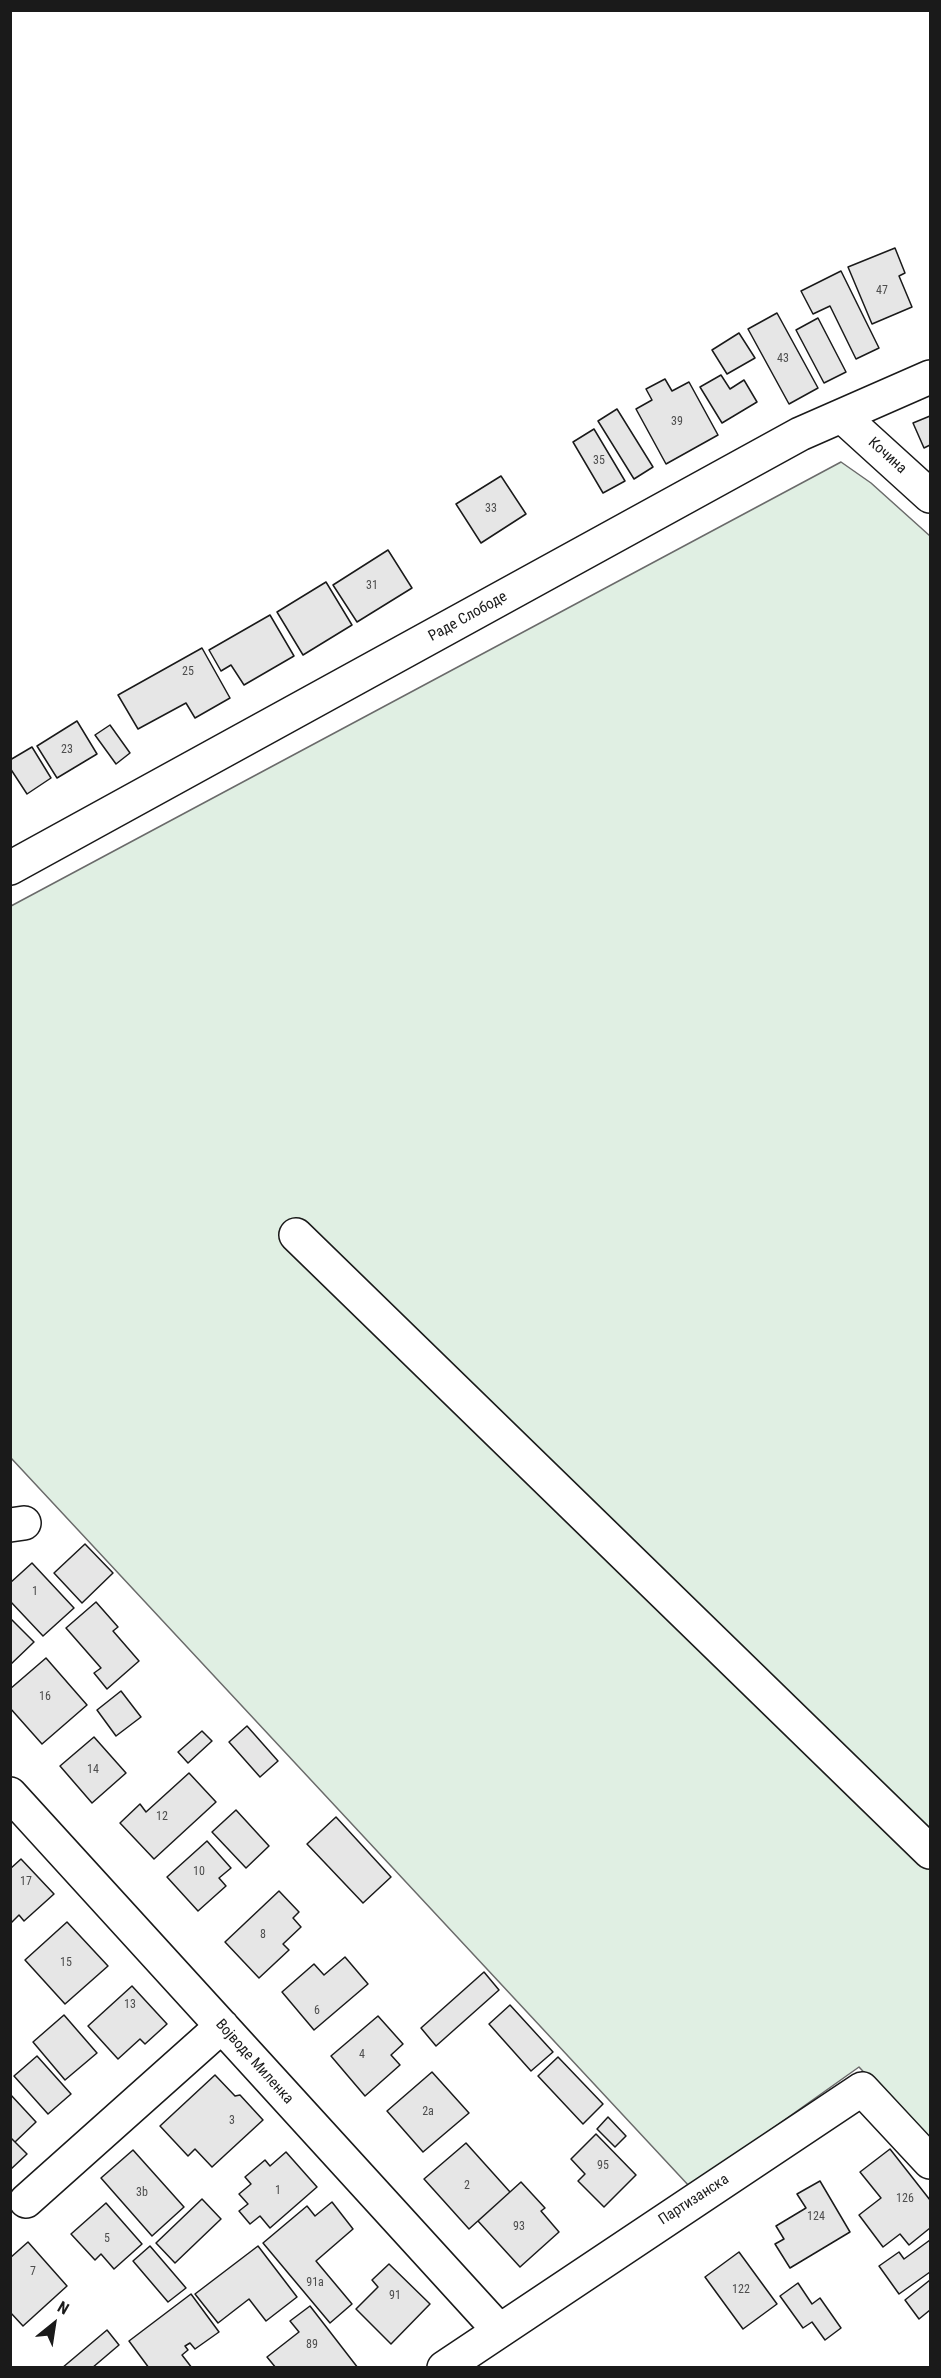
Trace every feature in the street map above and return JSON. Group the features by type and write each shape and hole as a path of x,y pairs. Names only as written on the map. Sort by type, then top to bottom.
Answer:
{"street":[{"name":"Раде Слободе","path":"10,868 800,434 843,417 930,376"},
{"name":"Кочина","path":"843,417 930,496"},
{"path":"296,1235 930,1852"},
{"name":"Војводе Миленка","path":"10,1794 498,2329"},
{"path":"26,2201 222,2026"},
{"name":"Партизанска","path":"444,2367 498,2329 862,2090 930,2162"}],"green space":[{"path":"841,462 871,483 930,536 930,2142 859,2067 690,2187 11,1458 11,906"}],"building":[{"path":"895,248 905,273 899,276 912,307 872,324 848,267"},
{"path":"841,271 879,348 856,359 830,306 813,314 801,291"},
{"path":"777,313 818,388 789,404 748,329"},
{"path":"818,318 846,372 824,383 796,330"},
{"path":"739,333 755,358 727,374 712,350"},
{"path":"721,375 730,389 744,380 757,402 722,423 700,387"},
{"path":"665,379 672,391 689,382 718,435 666,464 636,409 652,400 646,389"},
{"path":"617,409 653,467 634,479 598,421"},
{"path":"930,416 930,445 924,448 913,423"},
{"path":"594,429 625,481 603,493 573,442"},
{"path":"501,476 526,514 481,543 456,504"},
{"path":"388,550 412,588 357,622 333,585"},
{"path":"326,582 352,625 303,655 277,612"},
{"path":"270,615 294,656 244,685 231,665 221,671 209,650"},
{"path":"202,648 230,698 195,718 186,703 138,729 118,695"},
{"path":"77,721 97,754 57,778 37,746"},
{"path":"110,725 130,753 116,764 95,735"},
{"path":"32,747 51,778 27,794 10,768 10,760"},
{"path":"85,1544 113,1573 82,1603 54,1573"},
{"path":"32,1563 74,1608 43,1636 10,1601 10,1583"},
{"path":"96,1602 118,1627 113,1631 139,1661 107,1689 94,1673 101,1668 66,1628"},
{"path":"10,1618 34,1642 10,1665"},
{"path":"46,1658 87,1705 42,1744 10,1708 10,1689"},
{"path":"121,1691 141,1717 116,1736 97,1710"},
{"path":"247,1726 278,1761 260,1777 229,1742"},
{"path":"202,1731 212,1741 188,1763 178,1752"},
{"path":"94,1737 126,1773 92,1803 60,1766"},
{"path":"189,1773 216,1802 154,1859 120,1823 140,1804 146,1812"},
{"path":"236,1810 269,1846 246,1868 212,1832"},
{"path":"336,1817 391,1877 363,1903 307,1844"},
{"path":"207,1841 231,1868 219,1878 226,1886 198,1911 167,1877"},
{"path":"21,1859 54,1894 24,1921 19,1915 10,1924 10,1869"},
{"path":"279,1891 299,1912 293,1918 301,1927 283,1944 289,1950 259,1978 225,1942"},
{"path":"67,1922 108,1966 65,2004 25,1960"},
{"path":"345,1957 368,1984 314,2030 282,1992 314,1964 324,1975"},
{"path":"484,1972 499,1990 436,2046 421,2028"},
{"path":"132,1986 167,2024 145,2044 140,2039 118,2059 88,2026"},
{"path":"510,2005 553,2052 531,2071 489,2024"},
{"path":"64,2015 97,2053 65,2080 33,2042"},
{"path":"378,2016 403,2044 391,2055 400,2065 365,2096 331,2056"},
{"path":"37,2056 71,2094 48,2114 14,2076"},
{"path":"558,2057 603,2104 583,2124 538,2076"},
{"path":"432,2072 469,2113 423,2152 387,2111"},
{"path":"215,2075 235,2096 240,2095 263,2120 212,2167 195,2149 188,2156 160,2126"},
{"path":"10,2094 36,2122 15,2142 10,2137"},
{"path":"608,2117 626,2136 615,2147 597,2129"},
{"path":"596,2134 636,2175 604,2207 578,2181 585,2174 571,2159"},
{"path":"10,2137 27,2154 10,2170"},
{"path":"466,2143 510,2192 469,2229 424,2179"},
{"path":"890,2149 930,2200 930,2228 909,2245 900,2234 883,2247 859,2215 881,2198 860,2172"},
{"path":"133,2150 184,2207 152,2236 101,2178"},
{"path":"286,2152 317,2187 270,2228 260,2216 250,2224 239,2211 248,2204 239,2194 251,2184 245,2177 265,2160 270,2166"},
{"path":"820,2181 850,2232 790,2268 775,2244 784,2239 776,2226 806,2208 797,2194"},
{"path":"521,2182 545,2208 541,2211 559,2232 520,2267 478,2221"},
{"path":"202,2199 221,2219 175,2263 156,2243"},
{"path":"332,2202 353,2229 316,2261 352,2304 330,2323 263,2243 307,2206 315,2216"},
{"path":"106,2203 142,2244 114,2269 101,2254 95,2260 71,2234"},
{"path":"930,2240 930,2272 899,2294 879,2266 899,2252 904,2259"},
{"path":"28,2242 67,2286 23,2326 10,2312 10,2258"},
{"path":"150,2246 186,2288 168,2302 133,2261"},
{"path":"258,2246 297,2297 266,2321 249,2299 218,2323 195,2294"},
{"path":"739,2252 777,2304 743,2329 705,2277"},
{"path":"389,2264 430,2304 391,2344 356,2309 378,2287 372,2280"},
{"path":"930,2280 930,2310 919,2319 905,2300"},
{"path":"798,2283 812,2304 820,2298 841,2328 825,2340 812,2322 803,2328 780,2296"},
{"path":"191,2294 219,2332 195,2349 190,2343 185,2346 188,2350 182,2355 192,2368 149,2368 129,2341"},
{"path":"310,2306 358,2368 276,2368 267,2357 299,2332 290,2321"},
{"path":"107,2330 119,2345 92,2368 62,2368"}]}
